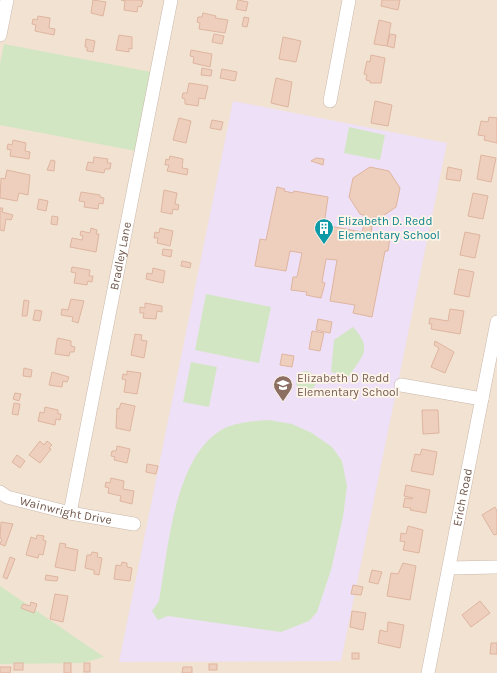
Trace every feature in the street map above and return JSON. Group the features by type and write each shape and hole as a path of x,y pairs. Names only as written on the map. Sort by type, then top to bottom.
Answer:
{"street":[{"path":"0,35 7,0"},
{"name":"Bradley Lane","path":"70,513 171,0"},
{"path":"330,101 349,0"},
{"name":"Erich Road","path":"428,673 497,322"},
{"path":"401,384 482,399"},
{"name":"Wainwright Drive","path":"0,492 7,496 70,513 134,524"},
{"path":"449,568 497,567"}],"shaded area":[{"path":"0,0 497,0 497,673 0,673"},
{"name":"Elizabeth D Redd Elementary School","path":"233,101 447,143 341,661 119,662"}],"green space":[{"path":"4,44 151,72 136,151 0,125 0,64"},
{"path":"349,127 385,135 380,160 344,153"},
{"path":"206,294 271,307 259,363 195,350"},
{"path":"353,327 363,341 364,352 362,357 349,376 331,372 334,340"},
{"path":"191,362 217,367 209,407 183,402"},
{"path":"302,371 310,371 316,377 316,385 310,391 302,391 296,385 296,377"},
{"path":"269,420 292,424 312,433 332,447 342,461 347,486 343,517 331,570 317,612 309,621 281,632 168,616 158,620 152,611 159,601 170,530 176,504 195,457 209,439 227,427 253,421"},
{"path":"0,586 104,657 82,663 0,664"}],"building":[{"path":"93,0 106,2 103,16 91,13"},
{"path":"121,0 143,1 141,7 138,6 137,12 124,10 125,1"},
{"path":"238,0 248,2 246,11 236,9"},
{"path":"382,0 400,0 398,10 381,6"},
{"path":"203,13 216,16 215,18 228,20 225,33 199,29 200,23 197,22 198,17 202,17"},
{"path":"38,16 50,18 49,28 55,29 54,35 35,31 36,25 32,24 33,19 37,20"},
{"path":"244,17 249,18 247,27 242,26"},
{"path":"379,20 391,23 387,46 374,44"},
{"path":"214,34 224,36 222,44 212,42"},
{"path":"390,34 396,35 394,48 387,46"},
{"path":"119,35 132,37 132,49 129,48 129,52 116,50"},
{"path":"283,37 301,41 296,62 279,59"},
{"path":"86,39 95,41 93,52 87,51 87,47 85,47"},
{"path":"191,50 212,54 210,67 193,63 194,57 190,56"},
{"path":"371,55 385,58 381,83 370,83 370,81 366,80 367,75 364,74 367,61 370,62"},
{"path":"202,68 212,70 211,76 201,75"},
{"path":"222,69 237,72 235,81 220,78"},
{"path":"276,78 292,82 288,107 271,103"},
{"path":"189,83 208,86 205,99 199,98 198,106 185,104 185,99 182,98 183,93 187,93"},
{"path":"375,101 392,105 388,126 371,123"},
{"path":"489,117 497,118 497,143 484,140 485,136 478,135 481,121 488,122"},
{"path":"179,118 191,121 186,143 173,140"},
{"path":"212,120 223,122 221,130 210,128"},
{"path":"13,140 26,143 25,151 30,152 29,159 10,156 11,150 7,149 8,144 12,145"},
{"path":"481,155 496,158 491,182 477,179"},
{"path":"170,156 183,159 182,168 188,169 187,175 167,171 169,165 165,165 166,159 169,160"},
{"path":"94,157 108,159 107,163 111,163 110,169 105,169 104,173 86,170 88,162 93,163"},
{"path":"316,158 324,159 323,165 311,161"},
{"path":"51,160 55,161 54,171 47,170"},
{"name":"Elizabeth D. Redd Elementary School","path":"370,167 389,171 400,188 396,207 380,218 373,217 371,234 390,238 388,251 385,251 372,317 353,313 355,305 330,301 337,260 326,259 322,282 325,283 321,298 306,295 307,292 291,290 293,277 297,277 302,253 290,251 286,271 255,266 260,239 266,240 277,187 285,189 284,191 293,193 294,191 328,197 324,225 362,232 366,216 360,214 349,197 353,178"},
{"path":"448,167 462,170 460,181 446,179"},
{"path":"7,170 30,175 28,195 19,193 17,201 0,198 1,178 5,179"},
{"path":"164,190 177,193 175,204 179,205 178,210 173,209 172,214 161,212"},
{"path":"81,192 100,195 100,197 104,198 103,204 99,203 98,209 84,207 85,202 79,201"},
{"path":"473,193 488,196 483,219 468,216"},
{"path":"39,199 48,201 46,211 37,209"},
{"path":"0,208 3,208 2,212 13,215 11,220 6,219 4,231 0,230"},
{"path":"52,216 58,217 57,225 51,224"},
{"path":"91,228 97,230 96,234 99,234 96,252 70,247 72,238 82,240 83,236 80,235 81,231 90,233"},
{"path":"160,228 173,231 170,246 157,243 158,238 154,238 155,232 159,233"},
{"path":"465,232 480,235 475,258 460,255"},
{"path":"163,249 172,250 171,257 162,255"},
{"path":"182,261 191,263 190,268 181,266"},
{"path":"72,267 90,270 89,276 93,276 92,282 88,281 87,285 74,283 76,273 71,272"},
{"path":"153,268 165,271 163,283 146,279 147,273 152,274"},
{"path":"459,269 474,272 469,297 454,294"},
{"path":"71,299 84,301 78,323 72,321 73,317 61,315 62,309 68,310"},
{"path":"24,300 29,301 27,316 22,316"},
{"path":"145,303 162,306 162,312 157,311 156,319 143,318 144,313 140,313 140,307 145,308"},
{"path":"450,309 464,311 460,334 431,329 432,324 429,324 430,318 448,321"},
{"path":"35,310 42,311 40,321 33,320"},
{"path":"318,319 332,322 330,333 316,330"},
{"path":"312,331 324,333 320,351 309,349"},
{"path":"135,334 142,335 141,340 147,341 144,358 131,355"},
{"path":"58,338 71,341 71,346 75,347 74,352 70,352 69,356 55,354"},
{"path":"435,341 454,352 445,373 431,367 439,348 434,345"},
{"path":"282,354 294,356 292,367 280,365"},
{"path":"24,368 32,370 31,377 23,376"},
{"path":"127,371 141,373 137,394 124,392 126,380 122,379 123,374 127,375"},
{"path":"52,372 69,377 67,382 63,381 62,387 49,385"},
{"path":"15,393 21,394 19,401 13,399"},
{"path":"14,403 20,404 18,415 12,414"},
{"path":"121,403 135,406 130,431 116,428 117,408 119,409"},
{"path":"45,407 58,410 58,414 61,414 60,420 56,419 55,425 38,421 40,412 44,413"},
{"path":"422,410 438,410 439,433 423,434"},
{"path":"40,441 44,445 47,441 52,445 49,448 51,449 40,463 29,455"},
{"path":"117,446 130,449 127,463 114,460 115,457 111,456 112,451 116,451"},
{"path":"422,449 437,452 433,475 411,471 415,454 420,455"},
{"path":"17,455 25,461 20,468 12,462"},
{"path":"147,464 158,466 156,474 146,472"},
{"path":"111,478 124,481 123,489 134,491 132,504 120,501 121,496 108,493 109,488 105,487 106,482 110,483"},
{"path":"406,485 430,490 426,513 403,507 405,498 413,498 404,496"},
{"path":"495,507 497,511 497,534 494,535 482,515"},
{"path":"1,522 13,524 5,546 0,544 2,539 0,538"},
{"path":"408,526 423,530 419,553 403,550 405,542 400,541 401,533 406,534"},
{"path":"37,535 44,536 43,540 46,541 43,555 39,554 38,558 26,555 31,537 36,539"},
{"path":"60,543 66,544 65,547 78,550 75,571 55,567"},
{"path":"92,552 98,553 97,557 102,558 99,575 94,574 94,570 85,568 87,555 91,555"},
{"path":"10,557 15,559 7,579 3,577"},
{"path":"122,562 127,563 127,567 132,568 130,581 114,579 116,565 121,566"},
{"path":"403,563 416,566 410,600 387,596 391,573 398,574"},
{"path":"372,570 382,572 378,584 369,582"},
{"path":"46,575 58,577 57,581 45,580"},
{"path":"353,585 363,587 361,595 351,594"},
{"path":"55,594 68,596 63,622 50,619"},
{"path":"480,601 490,613 471,627 462,615"},
{"path":"31,602 37,604 34,613 21,608 23,604 30,606"},
{"path":"352,611 366,613 363,630 350,627"},
{"path":"388,622 404,625 400,648 378,643 380,630 387,632"},
{"path":"491,643 497,643 497,654 490,654"},
{"path":"352,653 359,653 359,659 352,659"},
{"path":"14,663 23,663 23,670 14,670"},
{"path":"64,663 71,663 71,673 64,673"},
{"path":"84,663 90,663 90,672 84,672"},
{"path":"209,664 217,664 217,670 209,670"},
{"path":"0,667 11,667 10,673 0,673"},
{"path":"183,667 192,667 192,673 182,673"}],"place":[{"name":"Elizabeth D. Redd Elementary School","path":"324,245"},
{"name":"Elizabeth D Redd Elementary School","path":"283,402"}]}
